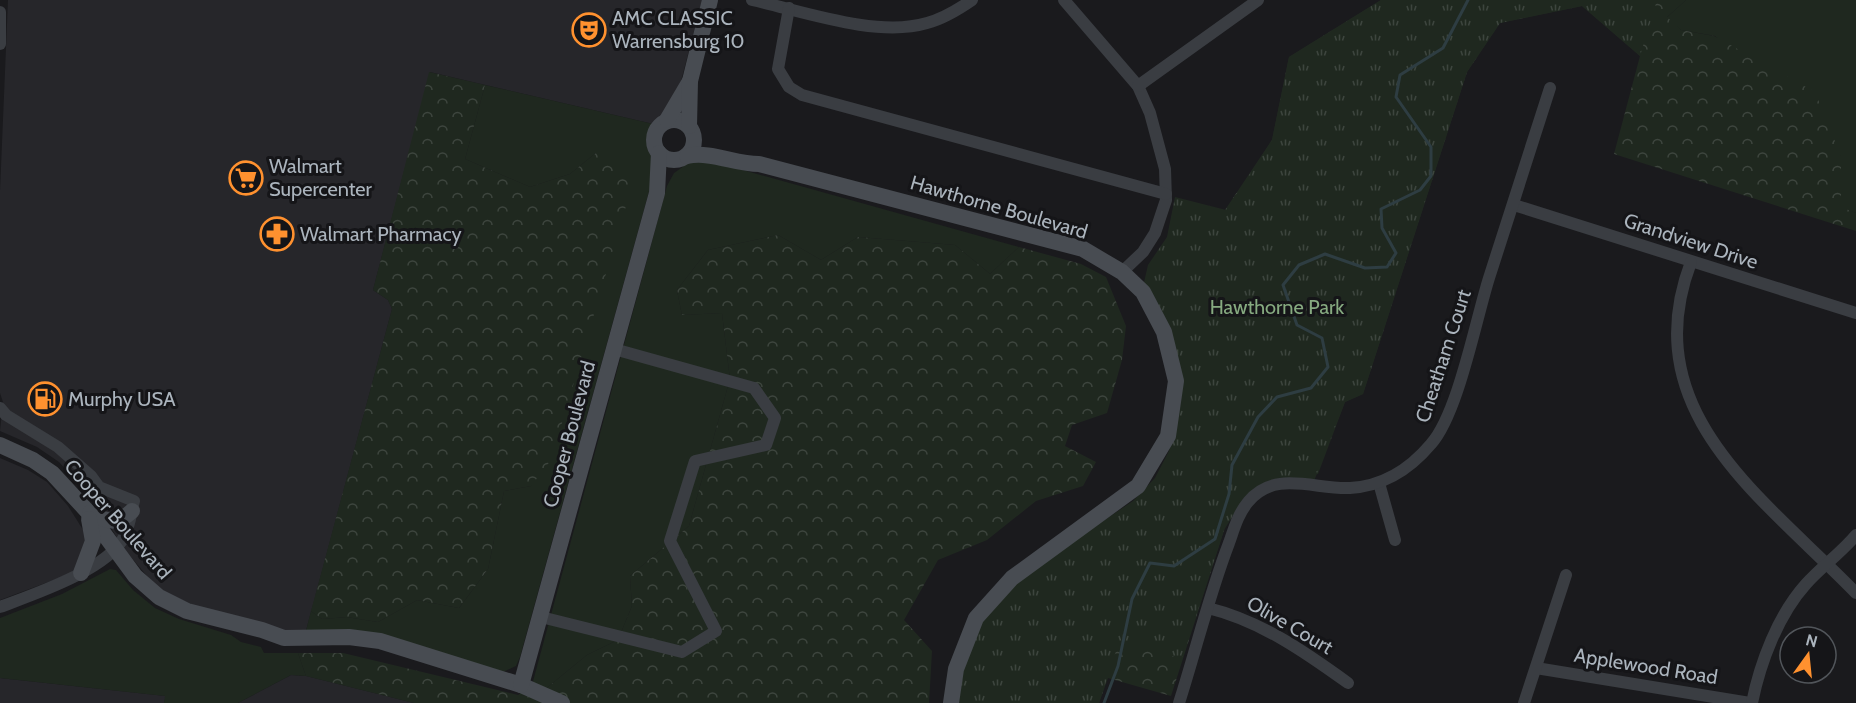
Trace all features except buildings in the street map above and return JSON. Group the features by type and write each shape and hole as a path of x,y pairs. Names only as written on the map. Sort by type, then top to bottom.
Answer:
{"street":[{"path":"690,81 667,120 654,135 655,148 670,160 686,157 694,146 690,81 710,0"},
{"path":"752,0 856,23 901,27 926,24 972,0"},
{"path":"1064,0 1138,86 1159,142 1165,169 1166,194 1155,233 1143,252 1122,272"},
{"path":"1138,86 1241,5 1258,0"},
{"path":"789,8 778,69 789,87 802,94 1166,194"},
{"path":"0,12 0,44"},
{"name":"Cheatham Court","path":"1179,703 1233,532 1249,500 1270,488 1286,483 1304,482 1351,488 1379,483 1406,469 1439,434 1452,402 1550,88"},
{"path":"667,120 679,120 692,130"},
{"name":"Hawthorne Boulevard","path":"692,130 711,144 743,153 759,164"},
{"name":"Cooper Boulevard","path":"521,685 657,193 659,153"},
{"name":"Hawthorne Boulevard","path":"686,157 702,153 741,164 759,164 1083,249 1122,272 1143,292 1164,332 1176,381 1168,436 1138,486 1012,578 976,618 956,669 951,703"},
{"name":"Cooper Boulevard","path":"657,193 669,172 686,157"},
{"name":"Grandview Drive","path":"1514,205 1856,313"},
{"path":"1691,262 1683,283 1676,317 1676,351 1681,376 1696,417 1732,467 1856,593"},
{"path":"541,617 682,652 716,631 670,541 695,461 766,445 776,417 754,388 614,349"},
{"path":"0,408 6,415 58,447 91,476 99,487 135,501 124,537 115,549 61,584 0,607"},
{"name":"Cooper Boulevard","path":"0,445 33,460 52,473 88,512 135,576 159,597 187,611 262,630 284,638 349,637 380,641 521,685 562,703"},
{"path":"1379,483 1395,540"},
{"path":"88,512 107,522 123,519 132,512"},
{"path":"81,573 93,541 88,512"},
{"path":"1751,703 1774,639 1792,601 1806,583 1856,535"},
{"path":"1524,703 1566,575"},
{"name":"Olive Court","path":"1208,608 1232,614 1279,637 1348,683"},
{"name":"Applewood Road","path":"1536,668 1751,703"}],"shaded area":[{"path":"8,0 702,0 678,93 669,112 653,124 430,72 373,290 388,300 392,309 306,631 284,630 198,607 159,590 124,549 95,502 59,462 37,447 0,431 3,402 0,393 0,191"},
{"path":"0,458 28,470 47,482 68,506 88,542 81,565 67,575 0,600"},
{"path":"291,675 306,676 414,703 238,703"},
{"path":"0,678 166,696 164,703 0,703"}],"green space":[{"name":"Hawthorne Park","path":"1381,0 1686,0 1667,17 1681,30 1714,36 1815,92 1841,156 1841,207 1856,213 1856,231 1614,154 1640,56 1582,6 1500,23 1467,72 1363,394 1345,402 1318,474 1244,487 1229,515 1171,696 1108,678 1099,703 974,703 1168,482 1225,210 1272,140 1289,57"},
{"name":"Hawthorne Park","path":"1381,0 1657,0 1640,56 1582,6 1500,23 1467,72 1363,394 1345,402 1314,481 1244,498 1224,530 1182,659 1119,642 1099,703 956,703 965,651 987,608 1033,568 1133,501 1155,478 1169,451 1182,394 1143,287 1148,265 1167,237 1175,197 1226,210 1272,140 1289,57"},
{"path":"1686,0 1856,0 1856,213 1841,208 1841,156 1715,36 1681,30 1666,18"},
{"path":"429,72 485,85 465,159 530,187 570,174 596,153 634,179 551,460 531,486 504,491 488,569 459,608 417,600 378,622 347,617 322,619 311,611 392,309 388,300 373,290"},
{"path":"485,85 653,124 647,141 652,159 650,188 520,657 516,666 503,672 306,631 311,611 322,619 347,617 378,622 417,600 459,608 488,569 504,491 531,486 596,153 570,174 530,187 465,159"},
{"path":"691,161 725,165 1019,247 990,274 955,245 858,237 821,260 778,235 708,250 677,290 682,315 722,313 730,379 689,526 630,576 632,606 618,640 587,655 537,696 518,695 532,685 667,186 674,173"},
{"path":"778,235 821,260 858,237 955,245 990,274 1019,247 1081,264 1106,277 1126,326 1122,360 1107,413 1072,425 1065,446 1096,462 1083,486 1036,501 987,540 938,560 904,620 932,651 929,703 414,703 306,676 298,653 343,653 518,695 537,696 587,655 618,640 632,606 630,576 689,526 730,379 722,313 682,315 677,290 708,250"},
{"path":"110,569 116,570 133,590 155,608 179,619 261,647 264,653 298,653 306,676 291,675 238,703 164,703 165,696 0,678 0,618 62,594"}],"waterway":[{"path":"1104,703 1118,666 1132,599 1150,563 1174,566 1215,539 1229,494 1232,465 1258,417 1277,397 1311,388 1328,367 1322,338 1297,325 1283,285 1299,265 1325,254 1365,268 1387,267 1396,253 1382,228 1381,209 1420,190 1431,176 1431,147 1396,97 1400,75 1443,48 1468,0"}],"place":[{"name":"AMC CLASSIC Warrensburg 10","path":"589,30"},
{"name":"Walmart Supercenter","path":"246,178"},
{"name":"Walmart Pharmacy","path":"277,234"},
{"name":"Murphy USA","path":"45,399"}]}
